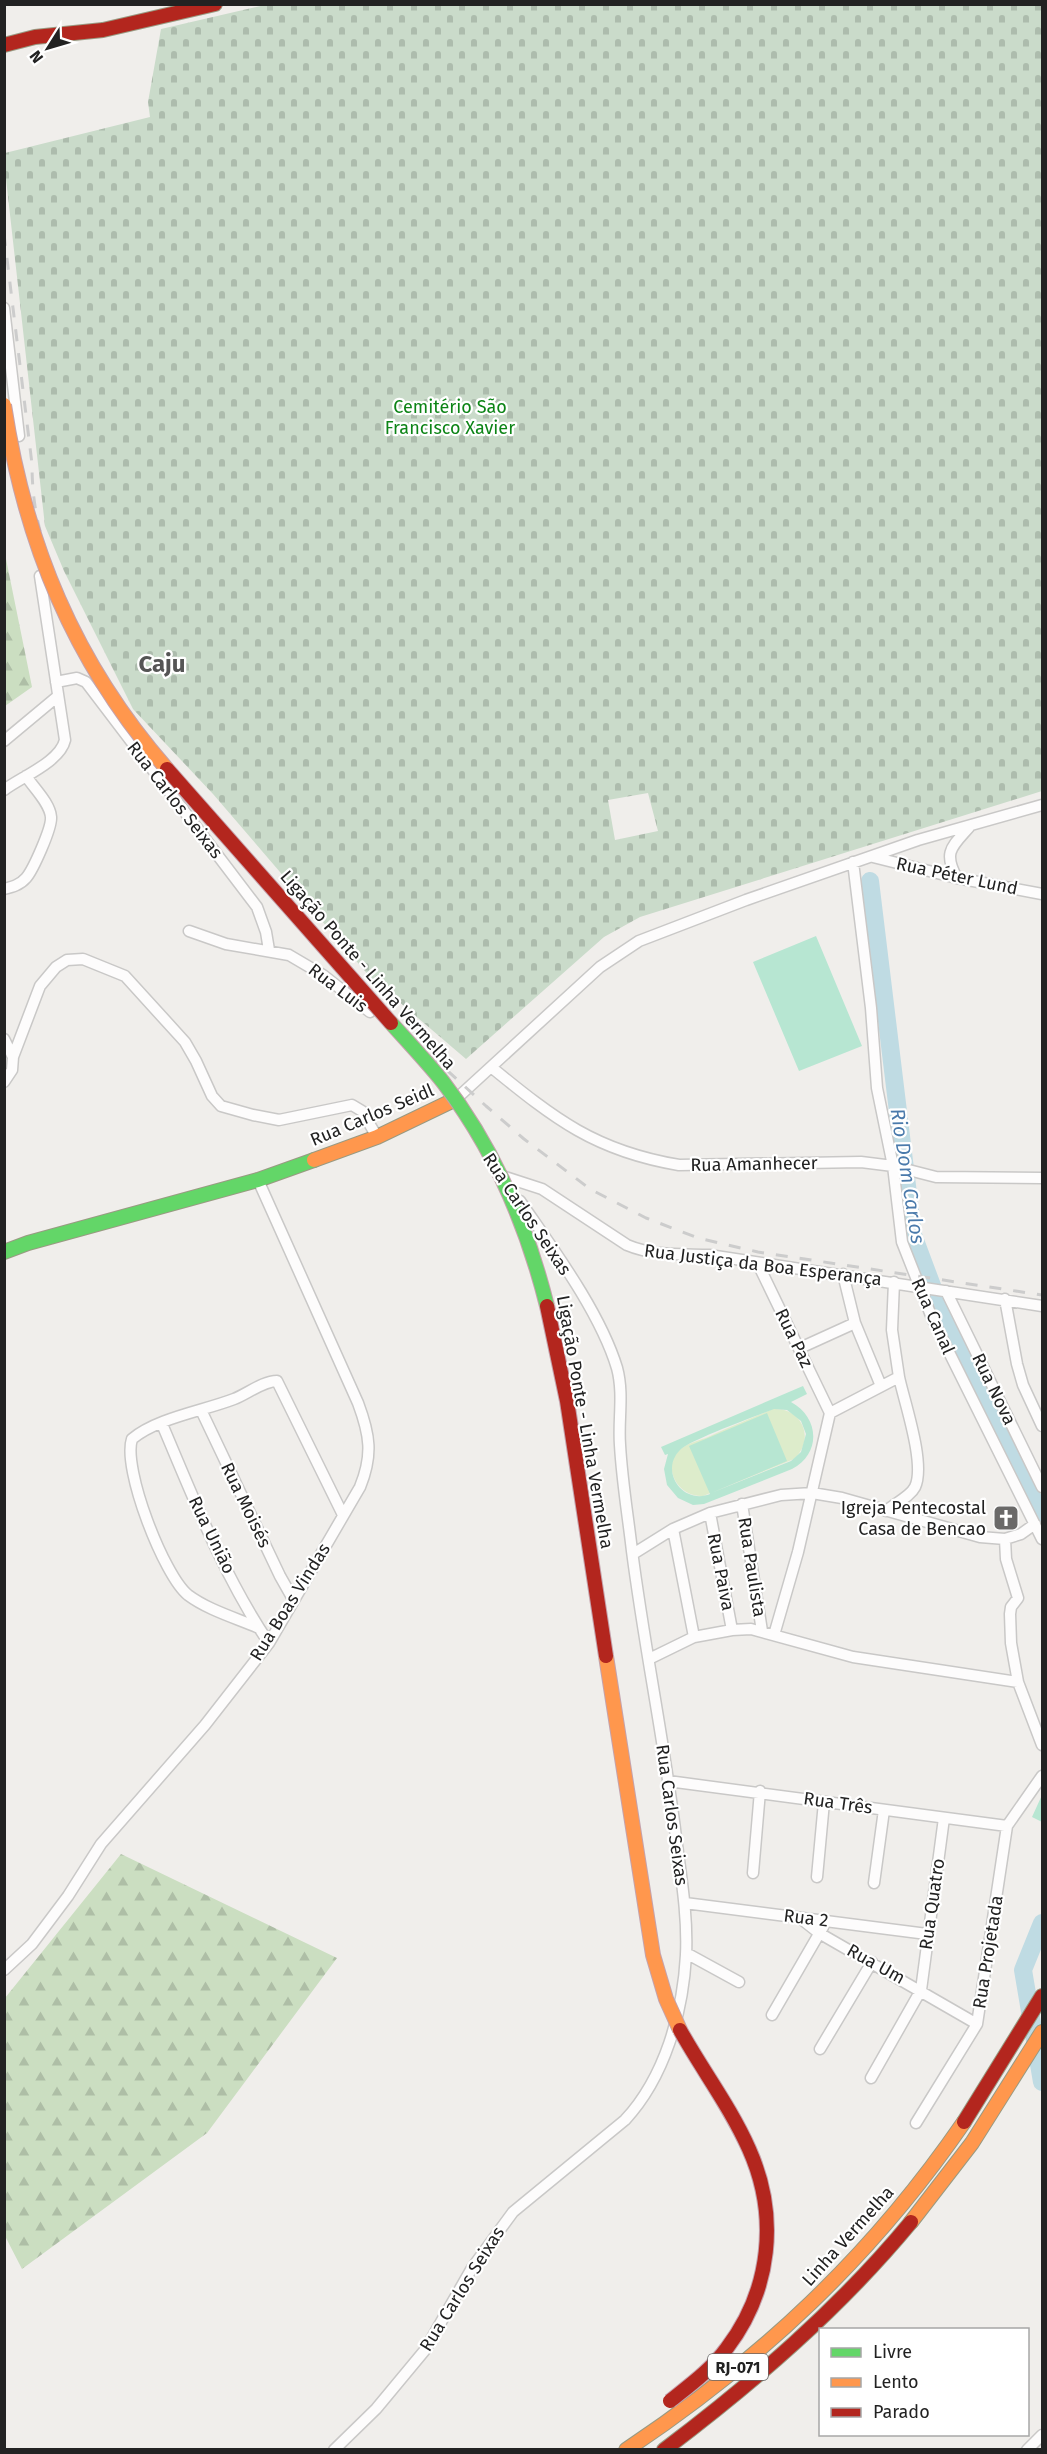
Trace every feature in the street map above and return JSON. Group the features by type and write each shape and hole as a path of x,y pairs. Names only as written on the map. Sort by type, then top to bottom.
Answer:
{"main road":[{"path":"4,45 35,37 103,30 215,4"},
{"name":"Ligação Ponte - Linha Vermelha","path":"4,405 15,470 35,545 62,613 97,677 140,738 443,1082 472,1124 497,1168 536,1261 551,1320 566,1396 653,1955 676,2023 731,2113 748,2146 761,2181 769,2227 764,2272 757,2295 744,2323 718,2359 611,2450"},
{"name":"Rua Carlos Seidl","path":"4,1252 28,1243 258,1180 377,1137 456,1099"},
{"name":"Linha Vermelha","path":"626,2450 722,2381 810,2306 842,2274 900,2208 961,2125 1042,1996"},
{"name":"Linha Vermelha","path":"664,2450 728,2402 804,2338 846,2296 914,2219 978,2136 1042,2032"}],"street":[{"path":"4,308 26,484"},
{"path":"4,790 54,757 64,744 37,559"},
{"name":"Rua Carlos Seixas","path":"56,682 77,678 86,682 257,907 266,932 269,950"},
{"path":"4,741 58,696"},
{"path":"4,889 19,884 27,877 49,828 51,817 26,776"},
{"name":"Rua Carlos Seidl","path":"456,1099 600,967 639,941 918,840 1042,805"},
{"path":"957,878 948,861 948,856 971,825"},
{"name":"Rua Péter Lund","path":"873,856 957,878 1042,894"},
{"name":"Rua Canal","path":"853,862 871,1008 878,1088 896,1167 902,1242 1042,1539"},
{"name":"Rua Luis","path":"189,931 226,944 289,955 304,963 348,993 399,1039 456,1099"},
{"path":"4,1082 12,1070 13,1057 35,994 56,967 67,960 83,959 118,972 135,986 185,1042 212,1096 221,1106 279,1120 352,1106 362,1112 377,1137"},
{"path":"4,1039 13,1057"},
{"name":"Rua Amanhecer","path":"491,1067 582,1135 631,1155 679,1165 861,1162 896,1167 936,1178 1042,1178"},
{"name":"Rua Carlos Seixas","path":"334,2450 376,2409 425,2350 472,2268 506,2220 539,2190 626,2120 647,2093 669,2040 681,1995 686,1953 685,1903 633,1554 620,1444 621,1383 596,1319 557,1256 478,1142 456,1099"},
{"name":"Rua Justiça da Boa Esperança","path":"502,1176 542,1189 627,1245 640,1251 710,1255 1042,1306"},
{"name":"Rua Boas Vindas","path":"4,1970 32,1944 68,1896 101,1844 205,1725 269,1643 360,1487 368,1467 366,1426 342,1363 258,1180"},
{"name":"Rua Paz","path":"758,1264 830,1413"},
{"path":"843,1274 855,1323 881,1386"},
{"path":"886,1511 910,1493 917,1479 916,1451 899,1377 892,1330 894,1282"},
{"name":"Rua Nova","path":"943,1291 1042,1487"},
{"path":"1005,1299 1023,1385 1037,1401 1042,1426"},
{"path":"800,1348 855,1323"},
{"path":"774,1635 812,1493 830,1413 899,1377"},
{"path":"259,1628 189,1596 178,1585 146,1517 134,1477 131,1442 143,1432 275,1381 279,1383 343,1515"},
{"name":"Rua Moisés","path":"201,1410 275,1567 293,1599"},
{"name":"Rua União","path":"162,1424 204,1521 269,1643"},
{"path":"633,1554 673,1529 710,1513 781,1495 812,1493 842,1498 980,1538 1005,1539 1021,1534 1035,1524"},
{"name":"Rua Paulista","path":"742,1504 762,1631"},
{"name":"Rua Paiva","path":"710,1513 732,1630"},
{"path":"673,1529 694,1637"},
{"path":"1005,1539 1006,1559 1018,1598 1011,1607 1010,1614 1011,1643 1018,1682 1042,1745"},
{"path":"650,1659 694,1637 732,1630 762,1631 853,1657 1018,1682"},
{"name":"Rua Projetada","path":"916,2123 977,2024 1007,1826 1042,1776"},
{"name":"Rua Três","path":"668,1781 760,1791 824,1802 1007,1826"},
{"path":"753,1873 760,1791"},
{"path":"817,1877 824,1802"},
{"path":"874,1883 884,1810"},
{"name":"Rua Quatro","path":"921,1990 944,1818"},
{"name":"Rua 2","path":"685,1903 927,1934"},
{"name":"Rua Um","path":"800,1918 819,1933 977,2024"},
{"path":"772,2014 826,1921"},
{"path":"686,1953 739,1982"},
{"path":"820,2049 872,1962"},
{"name":"Rua Um","path":"871,2078 921,1990"},
{"path":"1027,2450 1042,2435"}],"green space":[{"name":"Cemitério São Francisco Xavier","path":"265,5 1042,5 1042,791 640,917 604,937 466,1059 370,977 213,794 133,709 64,571 45,526 5,170 5,153 150,117 148,102 161,29","holes":["648,793 658,831 615,840 608,800"]},
{"path":"5,554 32,687 4,706"},
{"path":"816,936 862,1046 799,1071 753,962"},
{"path":"803,1386 807,1394 791,1402 807,1417 812,1426 812,1445 802,1462 792,1469 704,1504 693,1505 678,1498 667,1485 664,1469 668,1454 665,1455 661,1447","holes":["774,1409 787,1410 801,1421 806,1434 801,1452 791,1461 711,1493 787,1461 767,1413 689,1446 710,1494 691,1495 677,1484 672,1467 674,1458 680,1450 696,1440"]},
{"path":"773,1409 792,1413 803,1426 804,1442 801,1451 794,1459 703,1496 686,1492 679,1486 674,1479 672,1463 675,1455 682,1448"},
{"path":"1042,1795 1042,1822 1032,1817"},
{"path":"121,1854 337,1958 207,2133 22,2269 5,2236 5,1998"}],"waterway":[{"name":"Rio Dom Carlos","path":"870,881 913,1235 943,1315 1042,1517"},
{"name":"Rio Dom Carlos","path":"1042,1923 1023,1970 1042,2082"}],"railway":[{"path":"4,234 37,518 52,567 92,663 109,692 145,740 204,807 313,944 351,982 524,1139 590,1189 646,1218 698,1238 758,1252 1042,1295"}],"traffic: fast":[{"path":"391,1023 443,1082 478,1133 493,1160 529,1246 547,1306"},
{"path":"4,1252 28,1243 258,1180 314,1160"}],"traffic: slow":[{"path":"4,405 25,505 58,599 105,687 134,729 167,769"},
{"path":"314,1160 377,1137 456,1099"},
{"path":"606,1656 653,1955 666,1999 680,2030"},
{"path":"911,2222 972,2143 1042,2032"},
{"path":"626,2450 723,2380 811,2302 891,2217 929,2171 964,2122"}],"traffic: jam":[{"path":"4,45 35,37 103,30 215,4"},
{"path":"167,769 391,1023"},
{"path":"547,1306 567,1401 606,1656"},
{"path":"964,2122 1042,1996"},
{"path":"670,2401 715,2363 742,2326 761,2277 766,2252 767,2226 758,2174 749,2149 680,2030"},
{"path":"664,2450 763,2371 794,2343 855,2285 911,2222"}],"place":[{"name":"Igreja Pentecostal Casa de Bencao","path":"1006,1518"}],"district":[{"name":"Caju","path":"162,664"}]}
